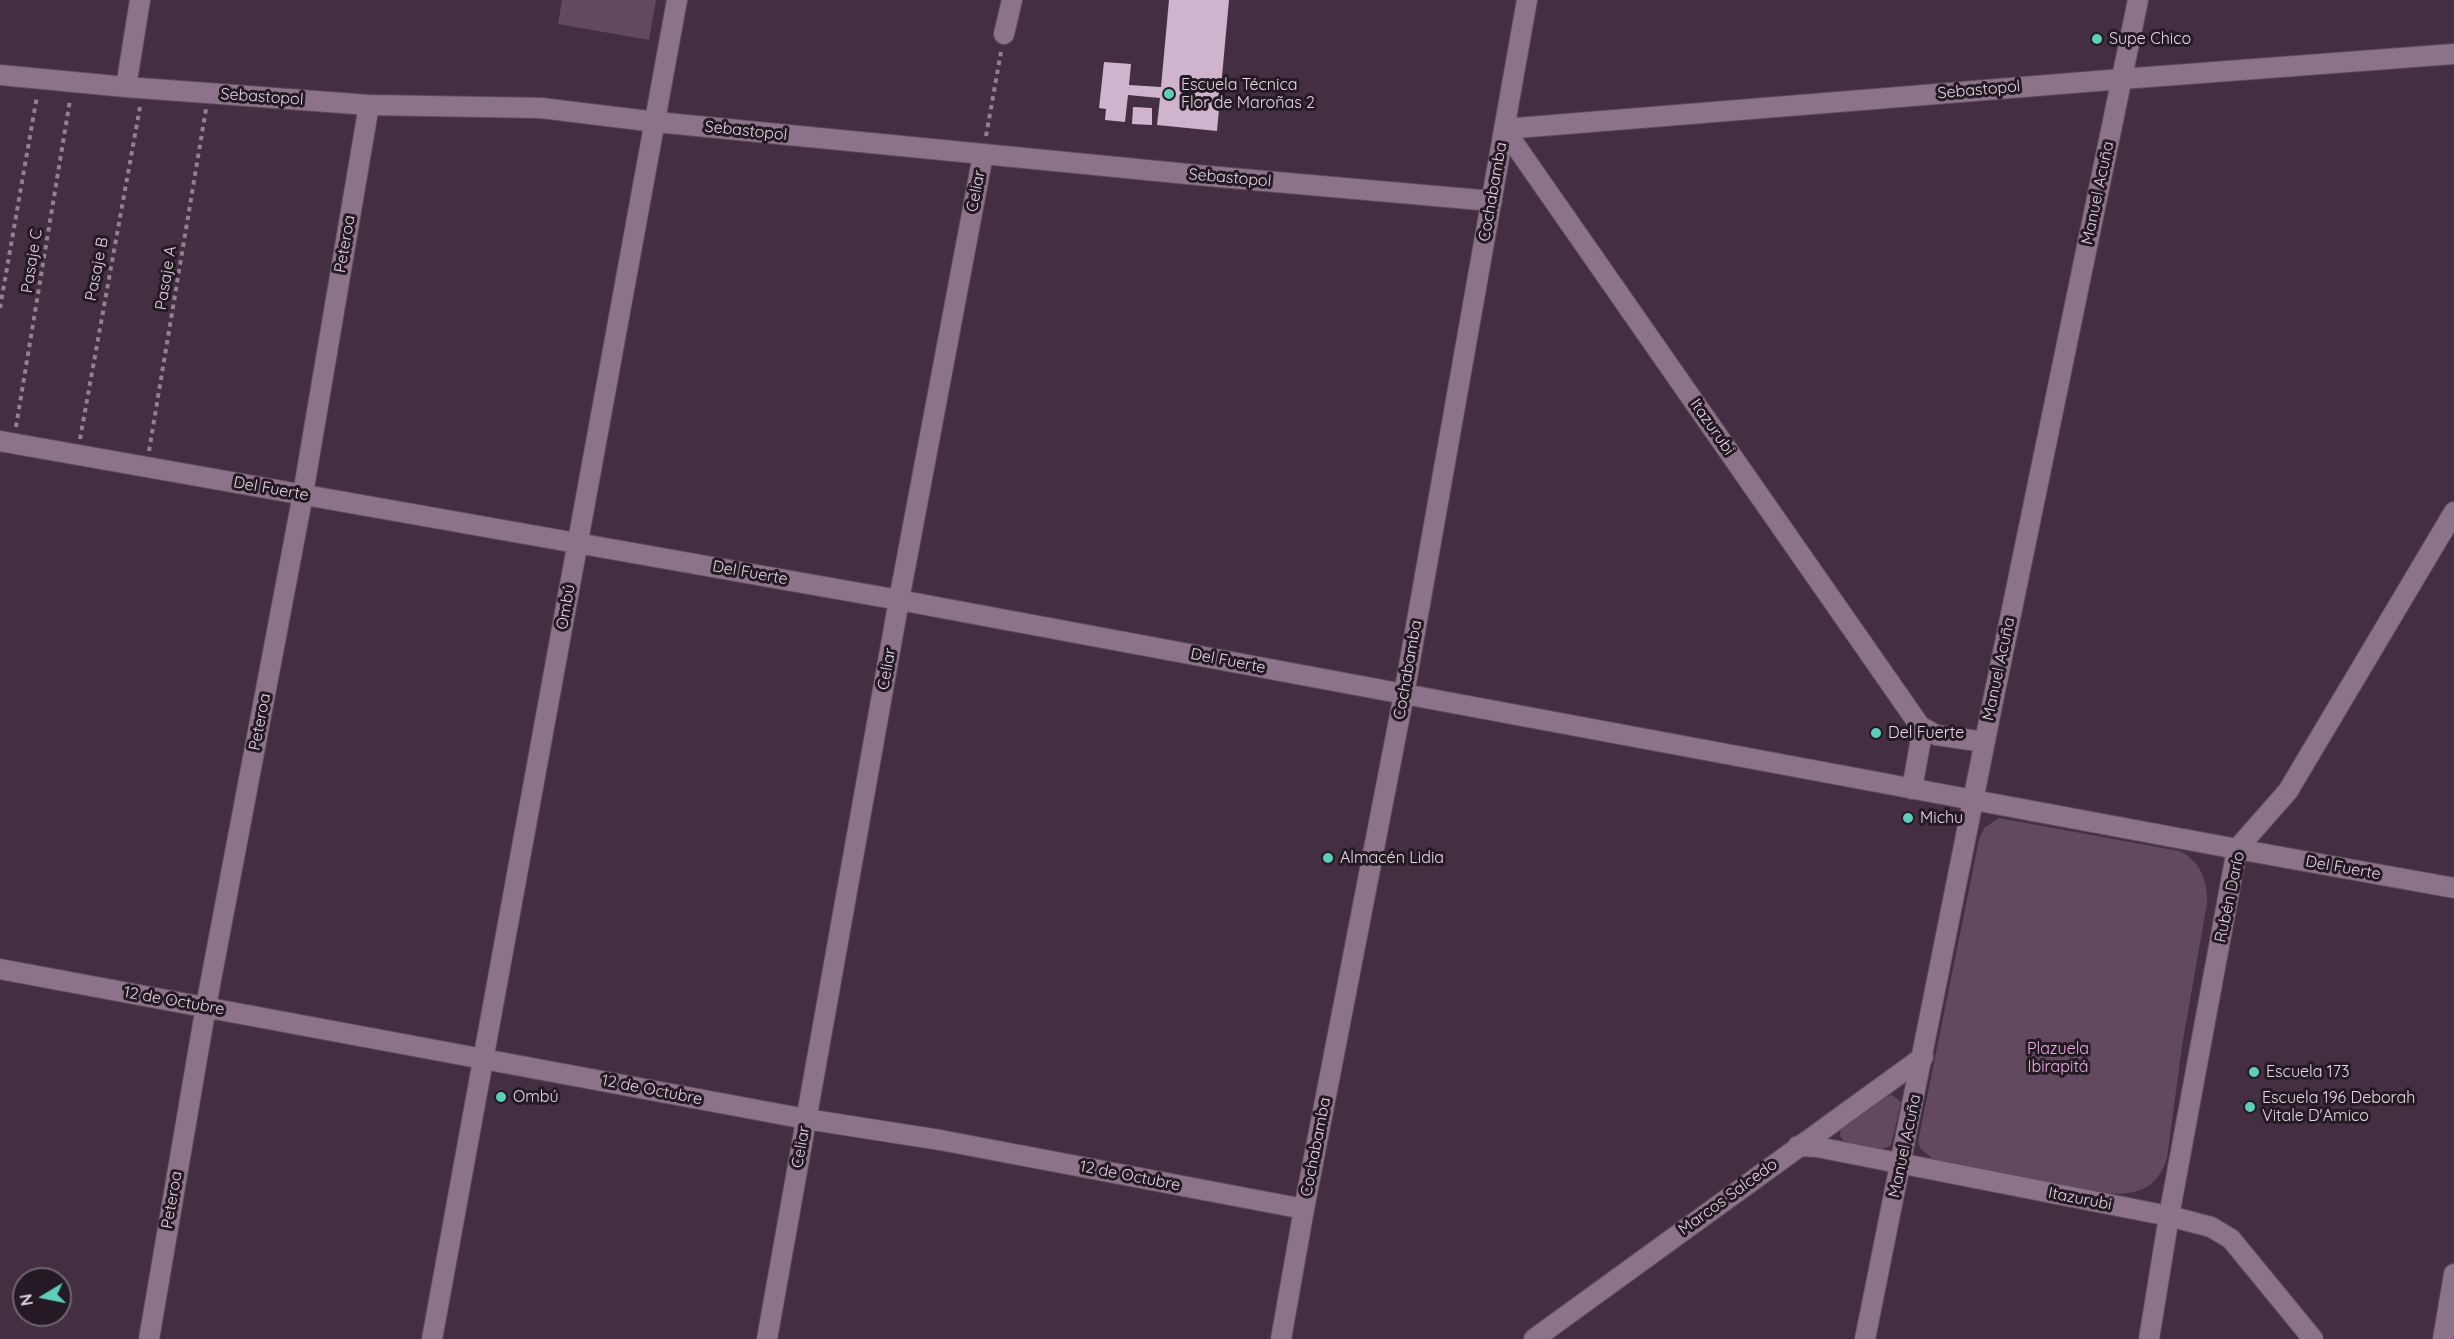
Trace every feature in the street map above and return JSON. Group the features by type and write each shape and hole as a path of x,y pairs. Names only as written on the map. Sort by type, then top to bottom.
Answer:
{"street":[{"path":"134,88 140,0"},
{"name":"Ombú","path":"432,1339 677,0"},
{"path":"1004,34 1012,0"},
{"name":"Cochabamba","path":"1281,1339 1404,694 1527,0"},
{"name":"Manuel Acuña","path":"1865,1339 1984,742 2138,0"},
{"name":"Sebastopol","path":"1504,129 2454,54"},
{"name":"Sebastopol","path":"0,75 134,88 369,105 541,108 656,122 1491,201"},
{"name":"Peteroa","path":"148,1339 206,1006 303,494 369,105"},
{"name":"Itazurubi","path":"1504,129 1920,726"},
{"name":"Celiar","path":"767,1339 983,154"},
{"name":"Del Fuerte","path":"7,442 900,600 2454,888"},
{"name":"Rubén Darío","path":"2149,1339 2169,1216 2237,849 2288,791 2454,512"},
{"path":"1912,789 1919,754 1920,726 1936,735 1984,742"},
{"name":"12 de Octubre","path":"0,969 1304,1209"},
{"name":"Marcos Salcedo","path":"1534,1339 1923,1057"},
{"name":"Itazurubi","path":"1798,1146 1817,1146 1901,1165 2169,1216 2211,1227 2231,1239 2313,1339"},
{"path":"2443,1339 2454,1274"}],"path":[{"name":"Celiar","path":"983,154 1004,34"},
{"path":"0,308 40,80"},
{"name":"Pasaje C","path":"7,442 73,83"},
{"name":"Pasaje B","path":"77,454 134,88"},
{"name":"Pasaje A","path":"147,467 209,94"}],"green space":[{"path":"562,0 656,0 649,40 558,24"},
{"name":"Plazuela Ibirapitá","path":"1999,818 2179,851 2192,860 2204,879 2207,903 2182,1046 2167,1158 2158,1177 2138,1191 2108,1194 1933,1159 1921,1149 1918,1142 1979,840 1984,828"},
{"path":"1892,1095 1901,1102 1891,1145 1875,1149 1845,1143 1840,1136 1841,1128"}],"building":[{"path":"1169,0 1229,0 1217,131 1157,125 1160,98 1128,95 1125,122 1105,120 1106,109 1099,108 1104,62 1131,64 1129,85 1161,87"},
{"path":"1133,107 1152,108 1152,125 1132,124"}],"place":[{"name":"Supe Chico","path":"2097,39"},
{"name":"Escuela Técnica Flor de Maroñas 2","path":"1169,94"},
{"name":"Del Fuerte","path":"1876,733"},
{"name":"Michu","path":"1908,818"},
{"name":"Almacén Lidia","path":"1328,858"},
{"name":"Escuela 173","path":"2254,1072"},
{"name":"Ombú","path":"501,1097"},
{"name":"Escuela 196 Deborah Vitale D'Amico","path":"2250,1107"}]}
